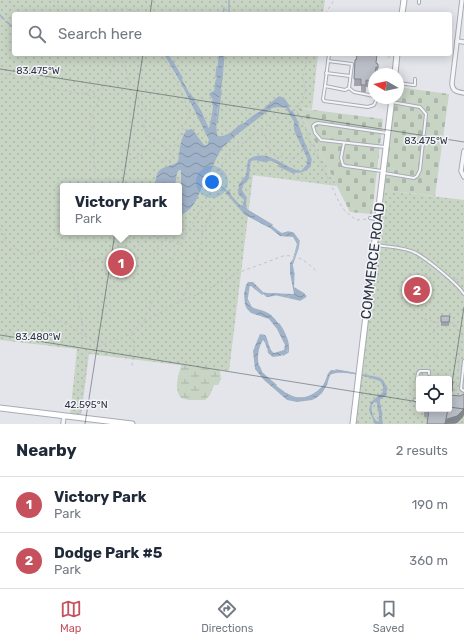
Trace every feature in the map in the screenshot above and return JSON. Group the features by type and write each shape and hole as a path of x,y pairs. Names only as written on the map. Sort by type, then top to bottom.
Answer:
{"main road":[{"path":"402,12 404,0"},
{"path":"396,68 397,56"},
{"name":"COMMERCE ROAD","path":"353,424 392,104"},
{"path":"0,408 132,424"}],"street":[{"path":"462,0 452,83 453,90 455,92 464,93"},
{"path":"457,41 464,42"},
{"path":"464,151 461,170 464,177"},
{"path":"63,424 64,416"}],"lane":[{"path":"329,56 323,99 324,101 368,107 374,104"},
{"path":"328,61 352,64 349,88"},
{"path":"326,73 350,76"},
{"path":"404,84 413,85 415,84 415,79"},
{"path":"325,86 345,90 349,88"},
{"path":"349,88 356,93 368,95"},
{"path":"344,143 342,158 343,165 408,178 414,178 417,176 420,170 426,114 420,107 404,103"},
{"path":"386,146 321,140 315,133 313,126 318,123 388,133"},
{"path":"370,218 378,219"},
{"path":"375,245 416,253 454,281 464,294"},
{"path":"464,362 461,384 461,389 464,391"},
{"path":"418,376 420,371 429,371 429,374"}],"path":[{"path":"53,0 64,12"},
{"path":"89,0 92,12"},
{"path":"326,12 334,0"},
{"path":"112,12 119,8 137,12"},
{"path":"92,183 91,179 96,170 92,156 95,136 90,121 117,56"},
{"path":"119,56 126,69 130,89 147,112 144,126 145,134 163,145 172,153"},
{"path":"108,183 110,175 128,160 141,156 145,149 153,151 160,159 166,162 173,159 172,153 190,113 163,56"},
{"path":"172,56 176,63"},
{"path":"308,56 303,75 306,92 302,101 296,105 296,109 304,125 308,138 344,210 356,220 370,218"},
{"path":"0,74 20,76 58,90 84,94 99,99"},
{"path":"84,94 97,91 104,87"},
{"path":"143,322 180,245 190,229 229,154 260,129 279,118"},
{"path":"260,129 263,131 268,148 272,155 294,159 301,152 311,147 311,144"},
{"path":"308,138 315,133"},
{"path":"212,175 216,178"},
{"path":"177,303 182,299 186,290 200,250 203,232 210,216 212,208 207,202 204,201"},
{"path":"0,229 5,233 4,242 8,248 16,249 26,255 62,249 67,256 77,290 84,336"},
{"path":"183,229 203,232"},
{"path":"69,262 105,259 124,253 141,245 150,236 165,238 180,245"},
{"path":"157,250 165,238"},
{"path":"154,253 164,243 166,240 165,238"},
{"path":"80,418 87,355 97,347 132,333 143,322 177,303 240,272 275,258 291,255 297,257 316,271"},
{"path":"454,281 464,277"},
{"path":"0,292 16,300 25,307 46,313 71,326 91,340 103,343 108,342"},
{"path":"288,293 288,298"},
{"path":"424,319 440,323 433,333"},
{"path":"450,323 454,323 462,334 457,378"},
{"path":"132,333 134,345 132,366"},
{"path":"434,345 438,349 436,359"},
{"path":"458,424 464,419"}],"green space":[{"path":"0,0 325,0 323,12 12,12 12,56 318,56 312,109 298,108 337,186 253,175 229,371 89,354 81,417 70,416 77,349 0,340"},
{"path":"404,88 449,94 435,196 382,190 393,104 404,104"},
{"path":"298,108 383,119 372,214 350,212"},
{"path":"382,190 464,200 464,424 354,424"},
{"path":"182,363 217,368 220,371 221,379 218,385 214,385 210,395 205,400 189,400 181,398 177,390 177,385"}],"water":[{"path":"165,56 169,56 201,112 205,124 209,128 214,111 212,97 210,94 215,91 219,56 224,56 216,124 218,137 228,135 277,98 283,98 296,119 311,159 308,168 297,173 271,161 264,162 252,160 250,162 248,179 243,184 241,190 246,198 245,207 247,210 281,233 292,232 298,239 298,243 292,266 294,273 294,287 306,296 300,300 280,295 267,297 253,286 249,286 247,301 249,305 266,312 274,318 282,330 289,347 286,353 273,357 268,353 266,341 263,340 258,352 260,369 262,373 284,392 303,398 311,396 323,387 331,370 345,371 379,378 383,381 387,390 386,395 379,400 382,412 382,424 375,424 369,410 371,402 383,392 383,386 380,381 355,374 335,373 330,375 327,385 322,393 316,398 297,402 287,400 264,380 255,369 253,351 260,334 265,335 274,353 284,350 285,345 277,329 269,319 251,313 247,309 244,294 246,285 248,282 253,282 263,292 294,294 290,273 290,263 293,259 297,244 293,237 280,236 270,228 245,215 226,193 226,191 229,190 231,195 240,205 243,205 244,200 238,194 239,184 246,175 248,160 255,156 262,155 275,159 301,171 307,164 307,158 294,130 294,122 286,108 272,108 235,136 222,148 210,172 211,178 204,180 196,201 189,210 182,214 181,170 177,173 175,183 154,183 157,174 165,167 178,162 182,137 187,130 192,129 204,145 207,145 209,140 181,83","holes":["375,402 377,403 379,416 378,422 372,414 372,404"]}],"building":[{"path":"357,56 377,56 376,63 378,64 378,68 368,68 368,80 366,80 366,85 361,85 361,79 354,79"},
{"path":"441,316 450,316 449,322 441,322"},
{"path":"464,394 464,408 457,416 447,419 446,424 427,424 429,412 452,412 452,395 460,396"}],"waterway":[{"path":"229,0 229,12"},
{"path":"223,12 224,8"},
{"path":"0,15 4,19"},
{"path":"7,22 12,26"},
{"path":"221,86 224,56"},
{"path":"172,61 182,78"},
{"path":"216,77 217,67"},
{"path":"212,97 210,94 215,91 216,81"},
{"path":"217,123 221,90"},
{"path":"190,94 201,112 207,126"},
{"path":"266,107 279,97 283,98 289,106"},
{"path":"210,128 214,107 212,101"},
{"path":"292,111 311,159 310,166 306,170"},
{"path":"247,121 258,113"},
{"path":"218,137 228,135 242,124"},
{"path":"268,161 255,159 250,161 248,179 243,184 241,190 246,198 245,207 247,210 272,225"},
{"path":"279,166 294,173"},
{"path":"211,177 226,191"},
{"path":"279,232 282,234 288,232 293,233 299,241 292,265 294,275"},
{"path":"249,286 247,299 251,307"},
{"path":"252,286 262,294"},
{"path":"278,295 300,300 306,296"},
{"path":"279,324 285,334 288,345 288,352 283,355"},
{"path":"264,340 267,347"},
{"path":"259,366 262,373 276,385"},
{"path":"336,370 379,378 383,381 387,389"},
{"path":"287,394 298,398 308,397 318,391 326,383"},
{"path":"382,424 379,399 386,395"}],"place":[{"name":"Victory Park","path":"121,263"},
{"name":"Dodge Park #5","path":"417,290"}]}
